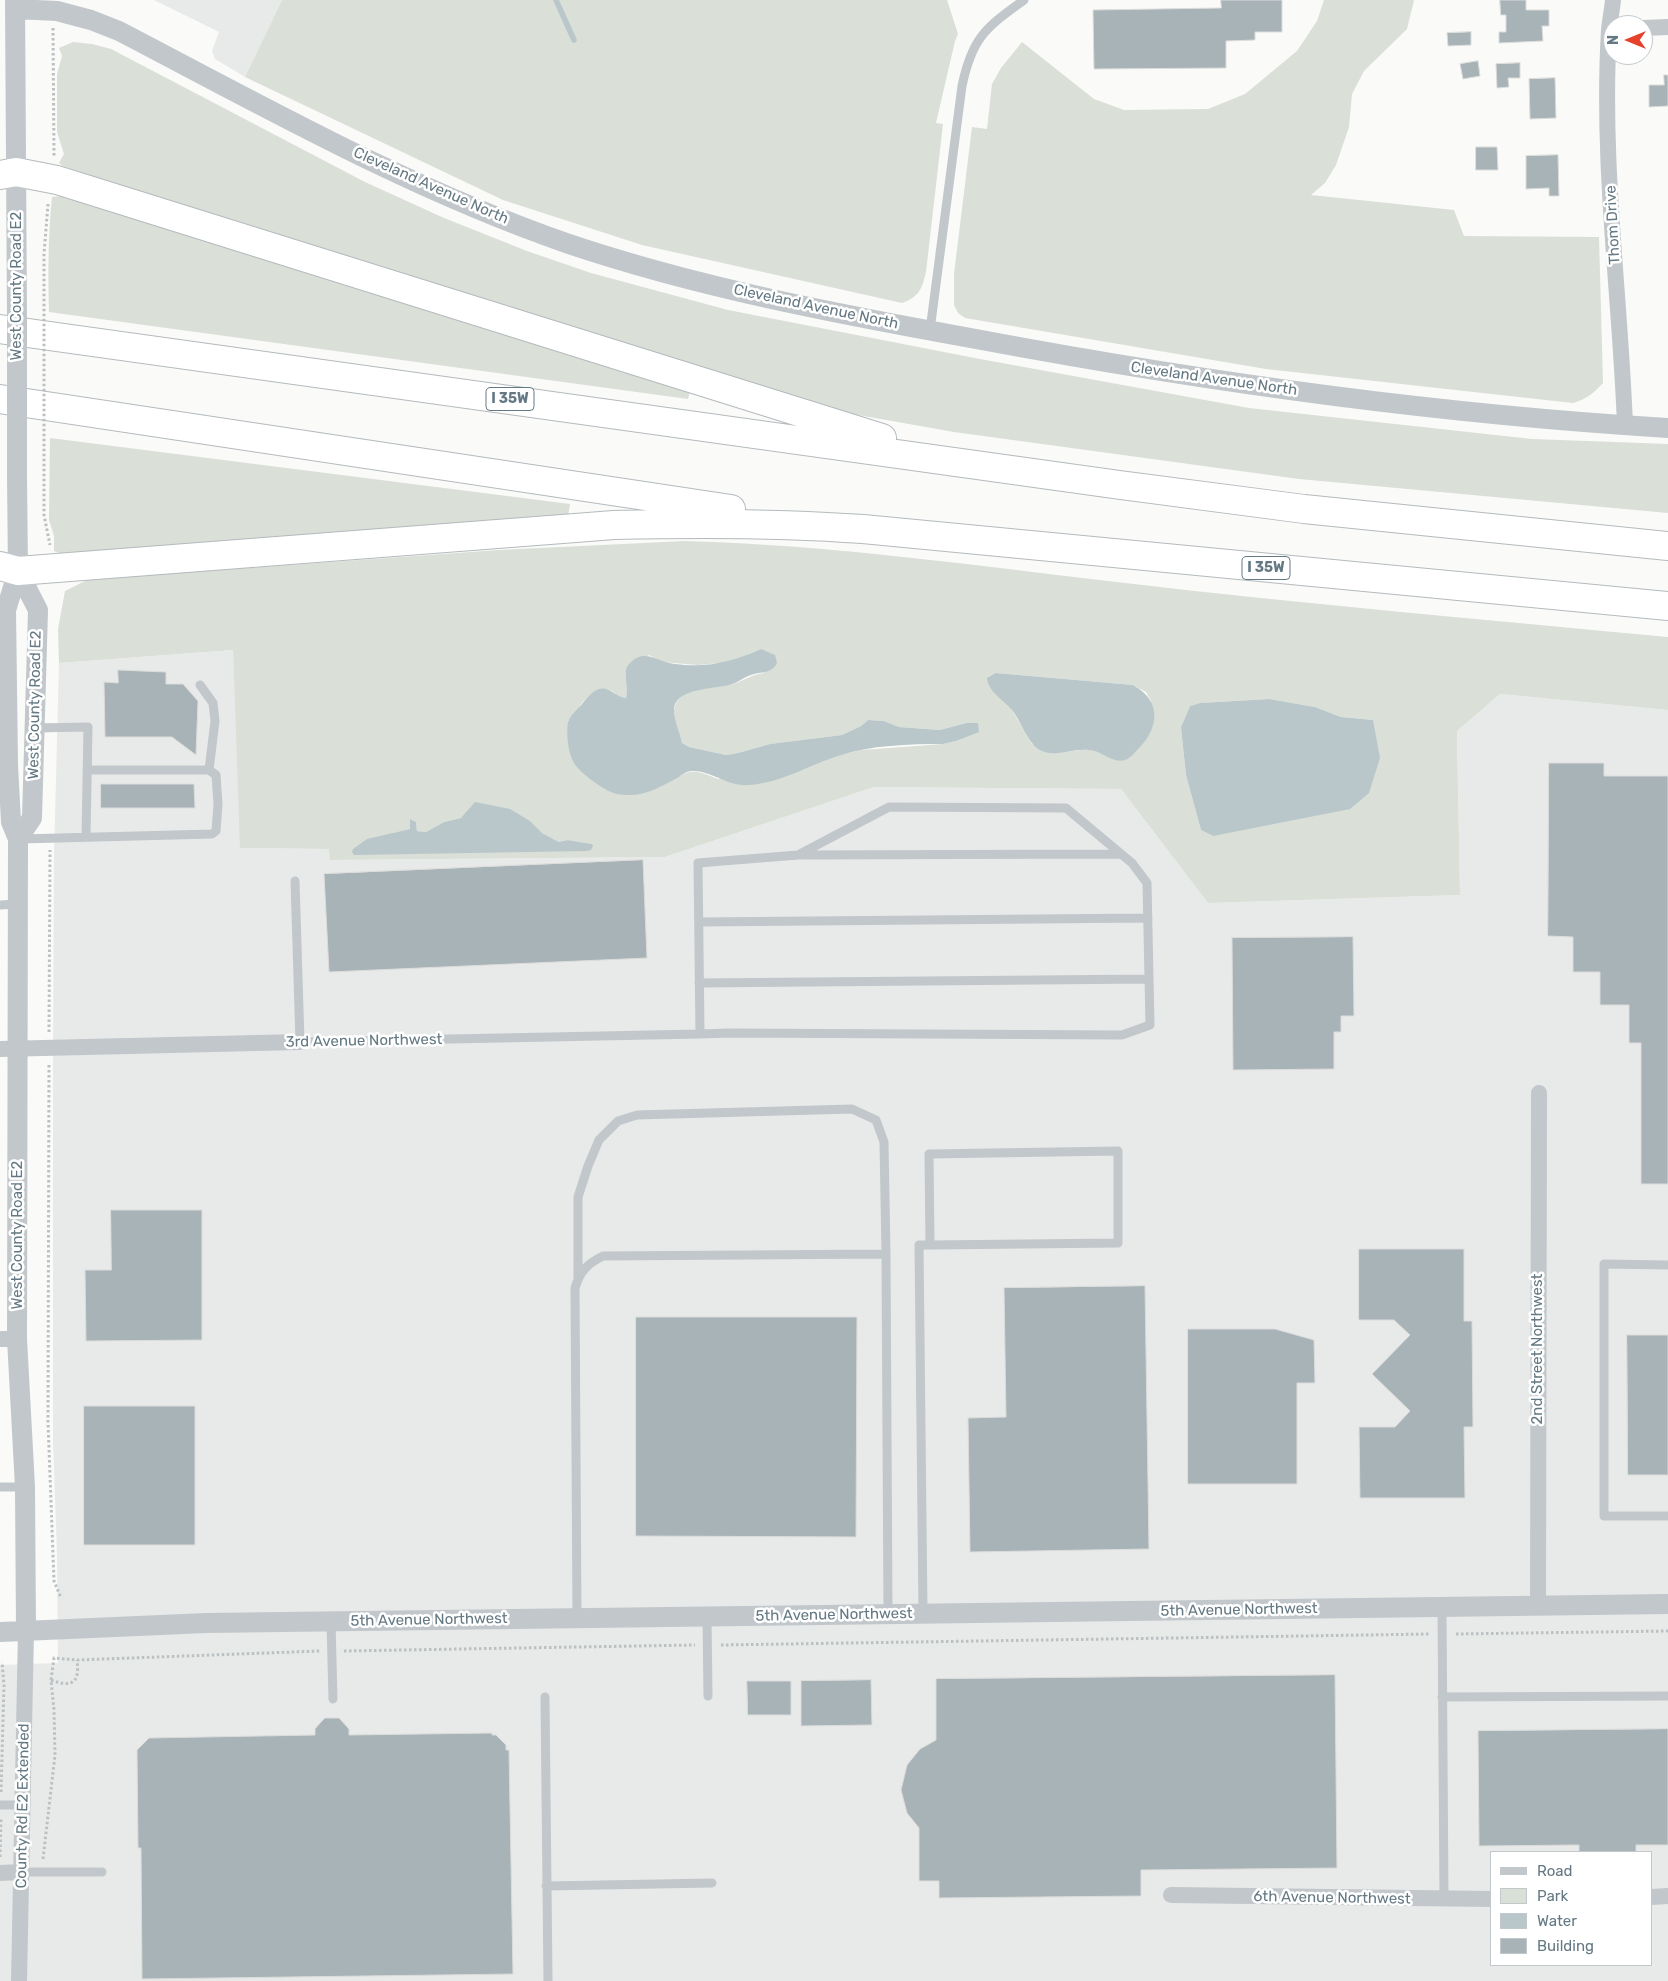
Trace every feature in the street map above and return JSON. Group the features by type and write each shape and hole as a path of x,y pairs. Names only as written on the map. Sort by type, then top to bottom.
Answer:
{"highway":[{"path":"8,173 57,180 957,461"},
{"name":"I 35W","path":"0,329 1304,509 1668,546"},
{"name":"I 35W","path":"0,400 863,529 1668,606"},
{"path":"9,569 614,525 715,523 863,529"}],"street":[{"name":"Thom Drive","path":"1612,15 1613,0"},
{"name":"Cleveland Avenue North","path":"15,5 57,11 91,20 119,31 394,172 508,221 563,242 698,282 930,331 1107,364 1213,380 1392,404 1668,428"},
{"name":"West County Road E2","path":"15,5 8,173 18,249 18,476 6,610 4,765 11,822 18,839"},
{"path":"1653,28 1668,27"},
{"name":"Thom Drive","path":"1610,65 1608,116 1611,219 1626,425"},
{"name":"West County Road E2","path":"9,569 38,610 32,818 18,839 9,904 9,1339 24,1487 26,1630"},
{"name":"3rd Avenue Northwest","path":"9,1049 300,1042"},
{"name":"2nd Street Northwest","path":"1538,1606 1539,1093"},
{"name":"5th Avenue Northwest","path":"0,1632 206,1623 1668,1604"},
{"name":"County Rd E2 Extended","path":"19,1981 26,1630"},
{"path":"0,1873 21,1872"},
{"name":"6th Avenue Northwest","path":"1172,1895 1490,1899"},
{"path":"1653,1896 1668,1896"}],"lane":[{"path":"930,331 967,62 980,38 992,22 1024,0"},
{"path":"200,685 213,703 215,721 209,770"},
{"path":"34,728 88,727 86,837"},
{"path":"18,839 212,834 216,831 218,804 216,775 209,770 88,770"},
{"path":"699,983 1149,979 1147,883 1132,863 1066,808 889,807 798,855"},
{"path":"700,1034 698,863 798,855 1120,854"},
{"path":"295,881 300,1042"},
{"path":"699,922 1148,918"},
{"name":"3rd Avenue Northwest","path":"300,1042 728,1033 1122,1035 1150,1025 1149,979"},
{"path":"577,1618 576,1288 578,1277 578,1197 599,1140 618,1121 637,1115 852,1109 876,1120 884,1142 888,1614"},
{"path":"923,1614 919,1245 930,1245 1118,1243 1118,1151 929,1154 930,1245"},
{"path":"578,1277 585,1267 602,1256 886,1254"},
{"path":"1668,1265 1604,1264 1604,1516 1668,1516"},
{"path":"0,1488 24,1487"},
{"path":"1442,1607 1444,1899"},
{"path":"706,1617 708,1696"},
{"path":"331,1622 333,1699"},
{"path":"1442,1698 1668,1696"},
{"path":"544,1697 548,1981"},
{"path":"0,1805 22,1805"},
{"path":"21,1872 102,1872"},
{"path":"546,1886 712,1883"}],"path":[{"path":"54,55 55,147"},
{"path":"48,204 44,254 44,515 50,545"},
{"path":"50,838 48,1422 54,1581 61,1598"},
{"path":"41,1872 54,1755 54,1710 51,1680 54,1658 77,1660 332,1651 1668,1630"},
{"path":"51,1680 62,1684 71,1684 77,1679 79,1670 77,1660"},
{"path":"0,1873 2,1662"}],"shaded area":[{"path":"154,0 282,0 245,77 215,59 212,51 219,32"},
{"path":"233,650 241,848 330,849 330,860 665,857 874,787 1121,789 1208,903 1460,895 1457,731 1500,694 1668,710 1668,1981 0,1981 0,1665 58,1663 53,1441 54,855 59,663"}],"green space":[{"path":"282,0 947,0 958,34 936,123 943,124 926,272 921,288 916,295 902,303 642,245 503,200 245,77"},
{"path":"1324,0 1414,0 1407,29 1364,71 1352,94 1349,127 1336,165 1325,183 1311,195 1454,210 1464,236 1599,237 1603,383 1593,393 1573,403 1266,369 965,318 958,313 954,305 954,274 972,127 987,129 992,84 1001,68 1022,42 1094,99 1124,110 1208,109 1245,94 1297,51 1317,21"},
{"path":"73,42 111,49 365,182 444,218 527,251 591,273 728,310 980,359 1249,408 1532,439 1668,444 1668,513 1299,479 954,432 830,410 334,261 63,166 59,163 64,154 57,132 57,74 62,56 59,48"},
{"path":"62,196 690,391 688,399 49,312 52,197"},
{"path":"50,438 570,504 567,522 62,554 54,551 54,536 49,520"},
{"path":"685,541 795,547 905,557 1260,598 1668,637 1668,710 1500,694 1457,731 1460,895 1208,903 1121,789 874,787 665,857 330,860 329,849 240,848 233,650 59,663 58,629 65,591 93,577 499,550","holes":["761,649 764,673 733,684 696,690 682,697 677,702 674,712 682,743 689,747 726,755 770,744 842,735 861,726 868,720 884,721 899,727 940,730 966,723 977,723 979,731 956,741 943,744 862,750 718,779 704,773 694,772 685,773 680,776 587,776 575,763 570,752 568,721 584,701 599,689 607,689 626,698 628,693 625,673 649,655 662,662 698,665 730,662","996,673 1133,685 1146,692 1151,701 1100,753 1090,749 1056,753 1032,744 1012,710","1269,699 1315,707 1341,717 1373,720 1213,836 1201,830 1186,775 1181,727 1190,706 1200,703","471,807 542,833 559,842 568,840 592,844 393,833 411,829 410,819 416,822 417,831 426,832 444,822 461,818 467,814"]}],"water":[{"path":"761,649 775,655 777,663 770,670 751,675 729,685 695,691 680,698 675,704 674,712 682,743 689,747 726,755 770,744 842,735 861,726 868,720 884,721 899,727 940,730 966,723 978,723 979,732 943,744 890,746 851,752 761,784 734,784 706,773 691,771 653,790 634,795 618,794 605,789 585,775 574,763 570,754 567,737 570,717 589,695 599,689 609,690 626,698 626,672 629,664 635,659 646,656 668,663 698,665 729,661"},
{"path":"996,673 1133,685 1149,698 1153,706 1154,723 1146,740 1125,760 1111,759 1098,752 1089,750 1058,753 1046,752 1040,750 1032,743 1012,710 990,688 987,678"},
{"path":"1269,699 1315,707 1341,717 1373,720 1380,758 1369,793 1350,809 1213,836 1201,830 1186,775 1181,727 1190,706 1200,703"},
{"path":"475,802 510,809 530,821 542,833 559,842 568,840 592,844 593,846 591,850 586,851 354,855 352,852 353,849 367,839 410,829 410,819 416,822 417,831 426,832 444,822 461,818"}],"building":[{"path":"1221,0 1282,0 1282,32 1255,32 1255,40 1226,41 1226,68 1094,69 1093,10 1221,8"},
{"path":"1500,0 1526,0 1526,10 1549,10 1549,26 1542,26 1543,41 1499,43 1499,32 1506,32 1506,15 1501,15"},
{"path":"1471,32 1471,45 1448,46 1447,33"},
{"path":"1478,61 1480,76 1463,79 1460,64"},
{"path":"1520,63 1520,78 1508,78 1509,87 1497,88 1496,64"},
{"path":"1664,75 1668,75 1668,106 1649,107 1649,85 1664,85"},
{"path":"1555,78 1556,118 1530,119 1529,79"},
{"path":"1476,147 1497,147 1498,170 1476,170"},
{"path":"1558,155 1559,196 1549,196 1549,188 1526,189 1526,156"},
{"path":"118,670 166,672 166,684 183,684 198,701 196,755 172,737 105,737 104,682 118,683"},
{"path":"1549,763 1604,763 1604,776 1668,776 1668,1184 1641,1184 1641,1043 1629,1043 1629,1005 1600,1005 1600,972 1573,972 1573,937 1548,936"},
{"path":"101,784 194,784 195,808 101,808"},
{"path":"643,860 647,958 329,972 324,874"},
{"path":"1353,937 1354,1016 1341,1016 1341,1032 1334,1032 1334,1069 1233,1070 1232,938"},
{"path":"111,1210 202,1210 202,1340 86,1341 85,1270 111,1270"},
{"path":"1359,1249 1464,1249 1464,1321 1472,1321 1473,1427 1464,1427 1465,1498 1360,1498 1359,1427 1395,1427 1410,1411 1372,1374 1410,1335 1394,1320 1359,1320"},
{"path":"1145,1286 1149,1549 970,1552 968,1418 1006,1417 1004,1288"},
{"path":"636,1317 857,1317 856,1537 636,1536"},
{"path":"1188,1329 1275,1329 1314,1340 1315,1383 1297,1383 1297,1484 1188,1484"},
{"path":"1627,1335 1668,1335 1668,1475 1628,1475"},
{"path":"84,1406 195,1406 195,1545 84,1545"},
{"path":"1335,1675 1337,1868 1141,1870 1141,1896 939,1898 939,1881 919,1881 919,1828 907,1813 901,1790 907,1765 920,1749 936,1740 936,1679"},
{"path":"871,1680 872,1725 801,1726 801,1681"},
{"path":"747,1681 791,1681 791,1715 748,1715"},
{"path":"325,1718 339,1718 349,1729 349,1735 492,1733 492,1735 496,1735 506,1745 506,1750 509,1750 513,1974 142,1979 141,1848 138,1848 137,1750 149,1738 315,1735 315,1729"},
{"path":"1668,1729 1668,1845 1636,1845 1636,1851 1579,1851 1579,1845 1479,1846 1478,1731"}],"waterway":[{"path":"556,0 574,40"}]}
